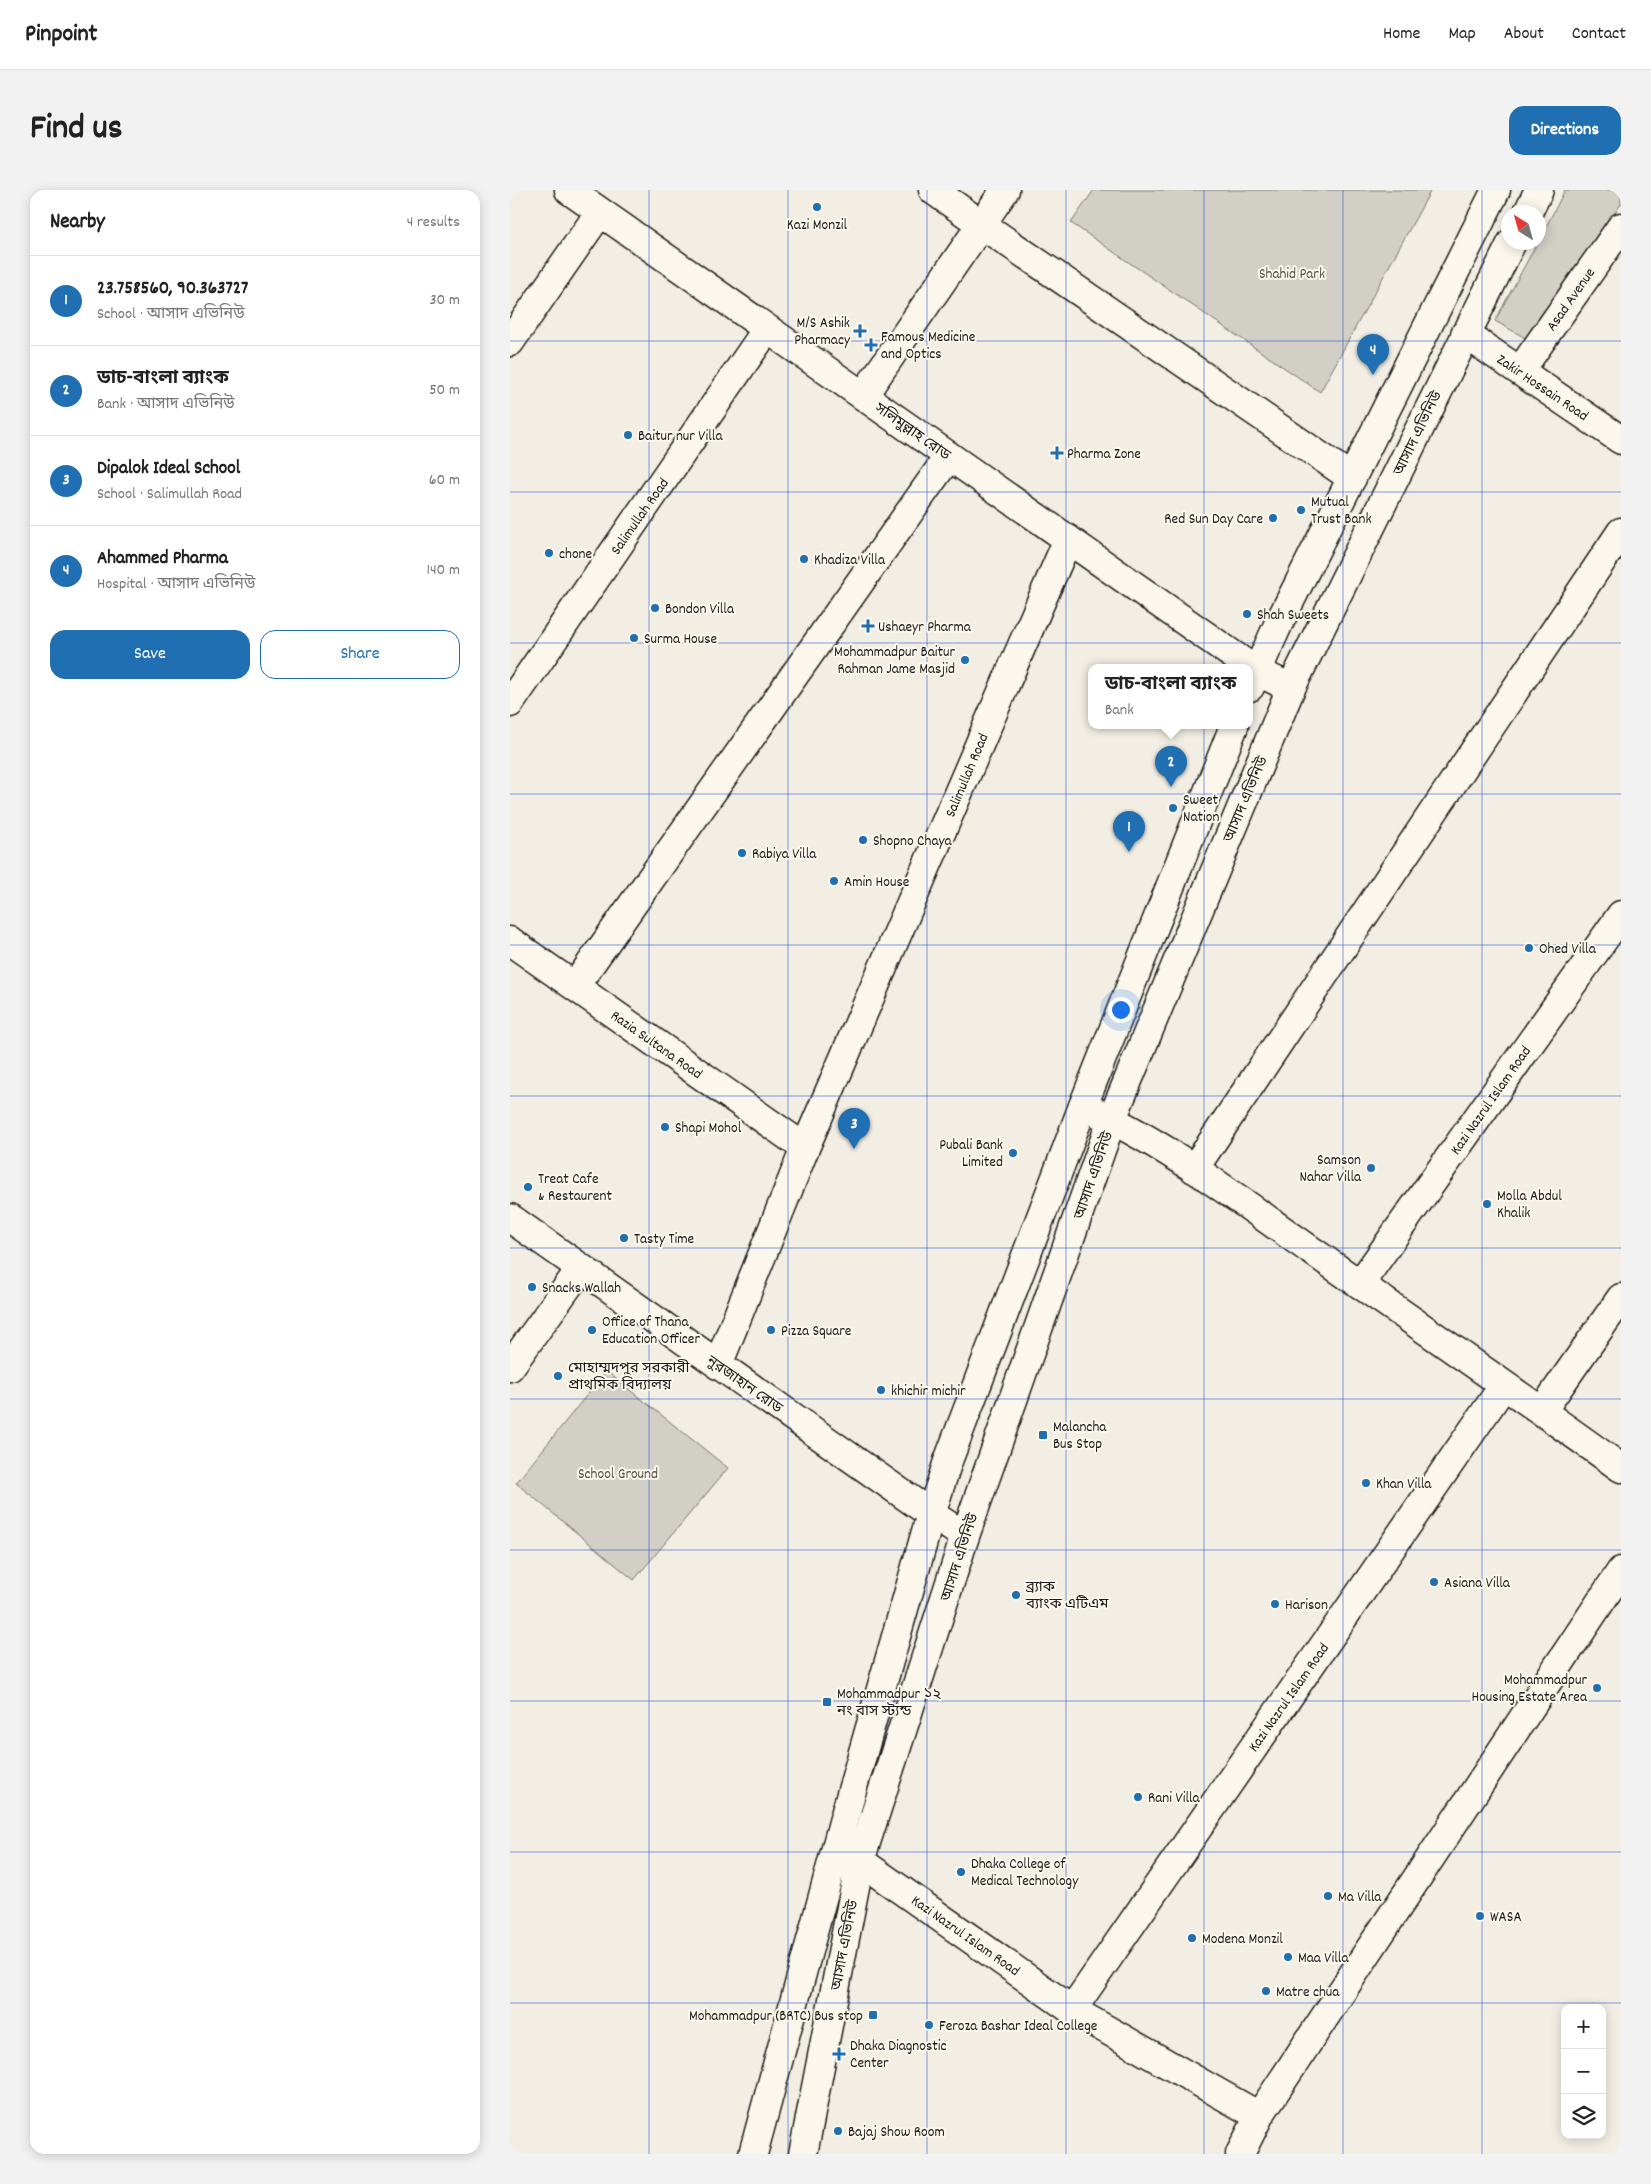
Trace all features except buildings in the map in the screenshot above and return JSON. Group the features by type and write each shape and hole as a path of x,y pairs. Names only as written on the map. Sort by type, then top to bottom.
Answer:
{"street":[{"name":"সলিমুল্লাহ রোড","path":"569,190 1068,539 1233,664"},
{"path":"933,190 1352,478"},
{"path":"863,396 1005,190"},
{"path":"1253,679 1496,190"},
{"path":"1532,205 1539,190"},
{"path":"510,342 600,212"},
{"name":"Asad Avenue","path":"1520,371 1621,227"},
{"name":"আসাদ এভিনিউ","path":"803,2154 860,1861 965,1536 1112,1119 1291,688 1508,250"},
{"name":"Salimullah Road","path":"510,704 767,329"},
{"name":"Zakir Hossain Road","path":"1465,334 1621,440"},
{"path":"575,986 949,456"},
{"path":"1194,1169 1621,532"},
{"name":"Salimullah Road","path":"718,1365 805,1148 1068,539"},
{"name":"সলিমুল্লাহ রোড","path":"1253,679 1291,688"},
{"name":"আসাদ এভিনিউ","path":"753,2154 841,1832 931,1514 948,1461 1083,1106 1233,729"},
{"name":"Kazi Nazrul Islam Road","path":"1360,1284 1621,915"},
{"name":"Razia Sultana Road","path":"510,940 805,1148"},
{"path":"1083,1106 1112,1119 1194,1169 1621,1468"},
{"name":"নুরজাহান রোড","path":"510,1218 965,1536"},
{"path":"510,1367 581,1268"},
{"path":"1542,1411 1621,1298"},
{"name":"Kazi Nazrul Islam Road","path":"1072,2010 1504,1385"},
{"path":"1240,2154 1259,2116 1621,1571"},
{"name":"Kazi Nazrul Islam Road","path":"860,1861 1072,2010 1259,2116"}],"green space":[{"name":"Shahid Park","path":"1094,190 1431,190 1320,392 1071,223"},
{"path":"1565,190 1621,190 1621,204 1529,340 1495,321 1533,250 1546,250 1546,227"},
{"name":"School Ground","path":"606,1371 728,1468 634,1580 516,1483"}],"place":[{"name":"Kazi Monzil","path":"817,207"},
{"name":"M/S Ashik Pharmacy","path":"860,331"},
{"name":"Famous Medicine and Optics","path":"871,345"},
{"name":"Ahammed Pharma","path":"1373,375"},
{"name":"Baitur nur Villa","path":"628,435"},
{"name":"Pharma Zone","path":"1057,453"},
{"name":"Mutual Trust Bank","path":"1301,510"},
{"name":"Red Sun Day Care","path":"1273,518"},
{"name":"chone","path":"549,553"},
{"name":"Khadiza Villa","path":"804,559"},
{"name":"Bondon Villa","path":"655,608"},
{"name":"Shah Sweets","path":"1247,614"},
{"name":"Ushaeyr Pharma","path":"868,626"},
{"name":"Surma House","path":"634,638"},
{"name":"Mohammadpur Baitur Rahman Jame Masjid","path":"965,660"},
{"name":"ডাচ-বাংলা ব্যাংক","path":"1171,787"},
{"name":"Sweet Nation","path":"1173,808"},
{"name":"Shopno Chaya","path":"863,840"},
{"name":"23.758560, 90.363727","path":"1129,852"},
{"name":"Rabiya Villa","path":"742,853"},
{"name":"Amin House","path":"834,881"},
{"name":"Ohed Villa","path":"1529,948"},
{"name":"Shapi Mohol","path":"665,1127"},
{"name":"Dipalok Ideal School","path":"854,1149"},
{"name":"Pubali Bank Limited","path":"1013,1153"},
{"name":"Samson Nahar Villa","path":"1371,1168"},
{"name":"Treat Cafe & Restaurent","path":"528,1187"},
{"name":"Molla Abdul Khalik","path":"1487,1204"},
{"name":"Tasty Time","path":"624,1238"},
{"name":"Snacks Wallah","path":"532,1287"},
{"name":"Office of Thana Education Officer","path":"592,1330"},
{"name":"Pizza Square","path":"771,1330"},
{"name":"মোহাম্মদপুর সরকারী প্রাথমিক বিদ্যালয়","path":"558,1376"},
{"name":"khichir michir","path":"881,1390"},
{"name":"Malancha Bus Stop","path":"1043,1435"},
{"name":"Khan Villa","path":"1366,1483"},
{"name":"Asiana Villa","path":"1434,1582"},
{"name":"ব্র্যাক ব্যাংক এটিএম","path":"1016,1595"},
{"name":"Harison","path":"1275,1604"},
{"name":"Mohammadpur Housing Estate Area","path":"1597,1688"},
{"name":"Mohammadpur ১২ নং বাস স্ট্যন্ড","path":"827,1702"},
{"name":"Rani Villa","path":"1138,1797"},
{"name":"Dhaka College of Medical Technology","path":"961,1872"},
{"name":"Ma Villa","path":"1328,1896"},
{"name":"WASA","path":"1480,1916"},
{"name":"Modena Monzil","path":"1192,1938"},
{"name":"Maa Villa","path":"1288,1957"},
{"name":"Matre chua","path":"1266,1991"},
{"name":"Mohammadpur (BRTC) Bus stop","path":"873,2015"},
{"name":"Feroza Bashar Ideal College","path":"929,2025"},
{"name":"Dhaka Diagnostic Center","path":"839,2054"},
{"name":"Bajaj Show Room","path":"838,2131"}]}
